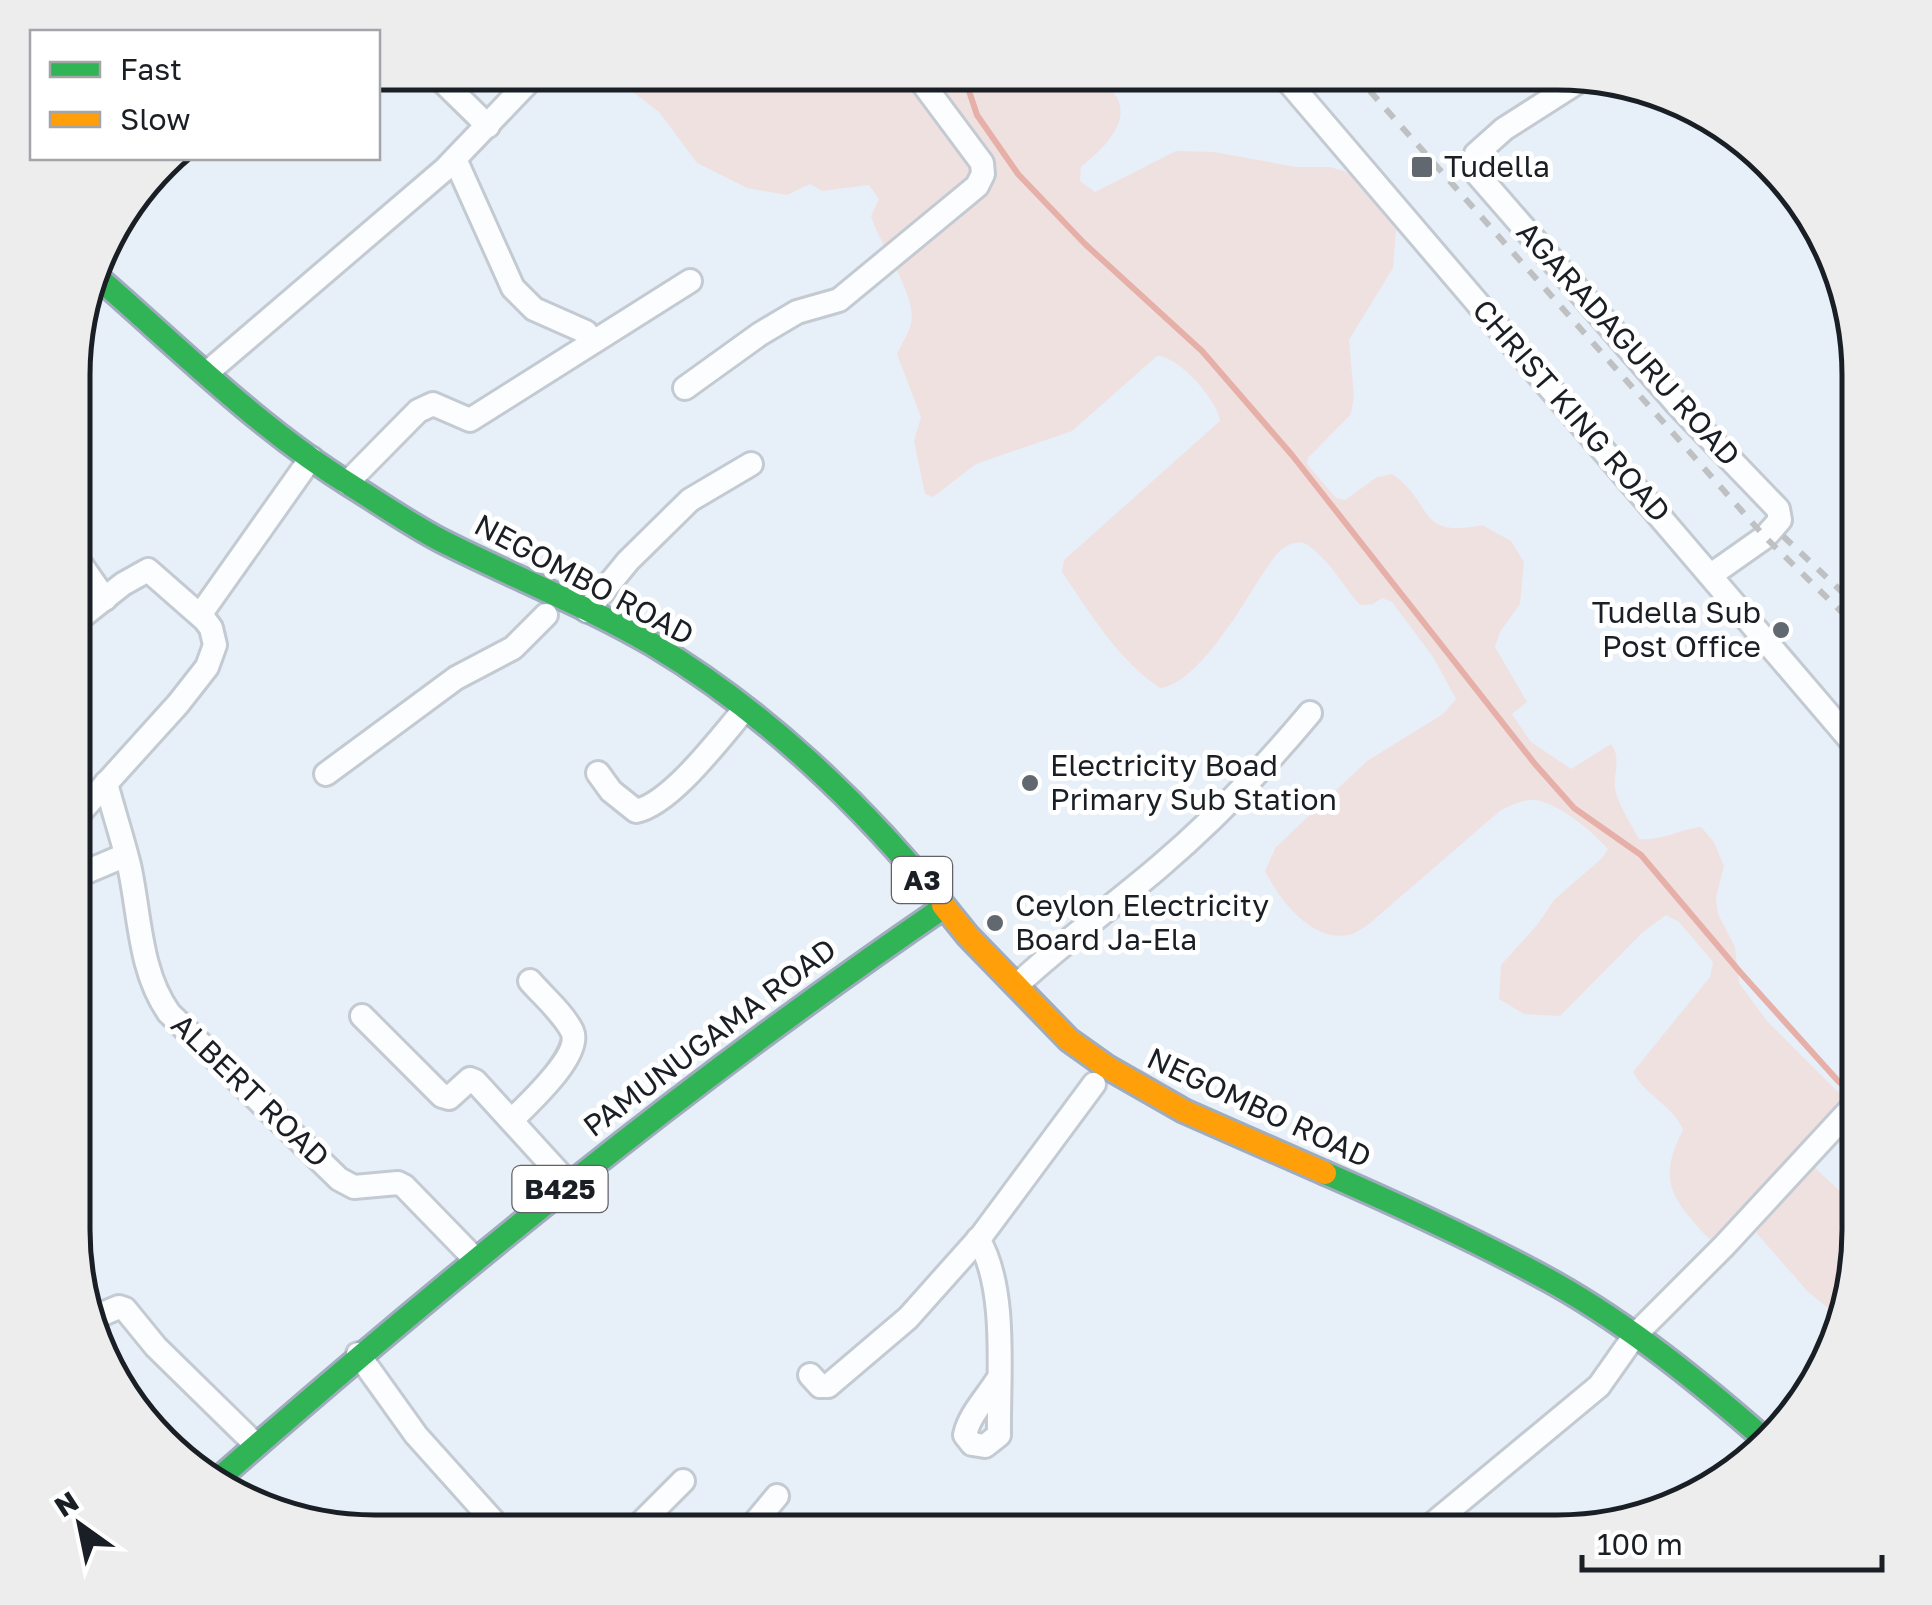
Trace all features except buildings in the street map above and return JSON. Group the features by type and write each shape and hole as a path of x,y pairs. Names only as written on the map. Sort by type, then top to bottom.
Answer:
{"main road":[{"name":"NEGOMBO ROAD","path":"105,283 209,371 305,467 423,553 546,615 584,622"},
{"name":"NEGOMBO ROAD","path":"99,307 255,443 348,484 584,622 663,651 750,744"},
{"name":"NEGOMBO ROAD","path":"729,718 826,779 903,856 944,907 1069,1040 1107,1067 1184,1111 1445,1226 1557,1285 1630,1343 1742,1446"},
{"name":"PAMUNUGAMA ROAD","path":"225,1472 358,1354 568,1183 826,988 944,907"},
{"name":"NEGOMBO ROAD","path":"1004,1006 1056,1057 1094,1084 1171,1128 1504,1278 1576,1319 1630,1343 1724,1404 1758,1433"}],"street":[{"path":"452,90 488,126"},
{"path":"209,371 455,159 521,90"},
{"path":"685,388 797,312 839,300 977,186 982,163 928,90"},
{"name":"CHRIST KING ROAD","path":"1296,91 1841,729"},
{"name":"AGARADAGURU ROAD","path":"1560,91 1504,129 1476,154 1478,175 1677,404 1778,508 1780,520 1765,537 1710,575"},
{"path":"455,159 513,288 534,309 586,332 591,342"},
{"path":"348,484 418,412 434,404 470,420 690,281"},
{"path":"584,622 628,560 690,500 751,464"},
{"path":"200,615 305,467"},
{"path":"90,610 148,570 200,615 214,636 213,656 207,667 90,800"},
{"path":"90,578 105,599"},
{"path":"326,774 456,678 512,648 546,615"},
{"path":"1017,985 1192,837 1310,713"},
{"path":"598,773 636,811 646,809 672,788 729,718"},
{"name":"ALBERT ROAD","path":"106,783 126,855 143,946 157,994 169,1013 339,1178 354,1187 398,1183 404,1186 474,1257"},
{"path":"91,870 126,855"},
{"path":"512,1120 541,1092 574,1046 573,1032 530,982"},
{"path":"362,1016 442,1096 448,1098 470,1079 476,1081 568,1183"},
{"path":"810,1375 820,1386 828,1386 908,1318 978,1240 1094,1084"},
{"path":"1445,1514 1599,1386 1630,1343 1842,1119"},
{"path":"978,1240 988,1255 996,1298 998,1379"},
{"path":"103,1312 125,1309 156,1347 256,1445"},
{"path":"358,1354 416,1436 488,1515"},
{"path":"649,1515 683,1481"},
{"path":"761,1515 777,1496"}],"shaded area":[{"path":"631,90 1112,91 1121,110 1116,129 1081,167 1080,181 1095,192 1176,151 1214,152 1296,167 1330,167 1359,181 1396,230 1393,268 1349,340 1354,396 1351,414 1308,458 1307,464 1336,498 1345,500 1377,477 1392,474 1435,523 1461,528 1482,525 1511,541 1524,562 1520,604 1500,632 1495,647 1527,702 1512,714 1531,742 1571,769 1611,744 1616,756 1616,793 1639,839 1701,827 1714,842 1724,866 1716,898 1718,914 1735,947 1739,983 1767,1021 1842,1096 1836,1111 1797,1151 1842,1193 1841,1249 1830,1310 1808,1292 1753,1229 1709,1239 1686,1213 1672,1189 1671,1163 1683,1130 1633,1072 1710,977 1713,962 1679,922 1666,915 1643,932 1560,1016 1524,1014 1499,999 1501,965 1554,900 1608,849 1573,818 1542,801 1520,802 1501,810 1369,924 1351,934 1321,932 1298,916 1279,894 1265,871 1276,847 1367,761 1443,714 1456,699 1433,657 1392,602 1382,598 1360,605 1326,562 1302,542 1283,548 1276,555 1218,642 1174,683 1160,688 1118,650 1062,572 1064,560 1220,421 1196,381 1176,363 1157,356 1072,431 976,464 933,497 925,494 914,441 921,417 897,354 910,328 912,312 904,285 871,216 879,199 869,185 822,191 810,184 787,195 747,188 697,163 659,112"}],"waterway":[{"path":"969,90 977,115 1018,174 1085,244 1202,351 1292,455 1535,764 1574,808 1641,855 1842,1084"}],"railway":[{"path":"1370,91 1765,537 1841,612"},
{"path":"1783,536 1841,591"}],"traffic: fast":[{"path":"105,284 219,386 317,463 430,535 652,644 733,699 845,796 943,905"},
{"path":"226,1473 571,1183 755,1042 944,907"},
{"path":"1325,1173 1470,1239 1583,1300 1666,1358 1758,1433"}],"traffic: slow":[{"path":"943,905 1069,1040 1107,1067 1184,1111 1325,1173"}],"place":[{"name":"Tudella","path":"1422,167"},
{"name":"Tudella Sub Post Office","path":"1781,630"},
{"name":"Electricity Boad Primary Sub Station","path":"1030,783"},
{"name":"Ceylon Electricity Board Ja-Ela","path":"995,923"}]}
